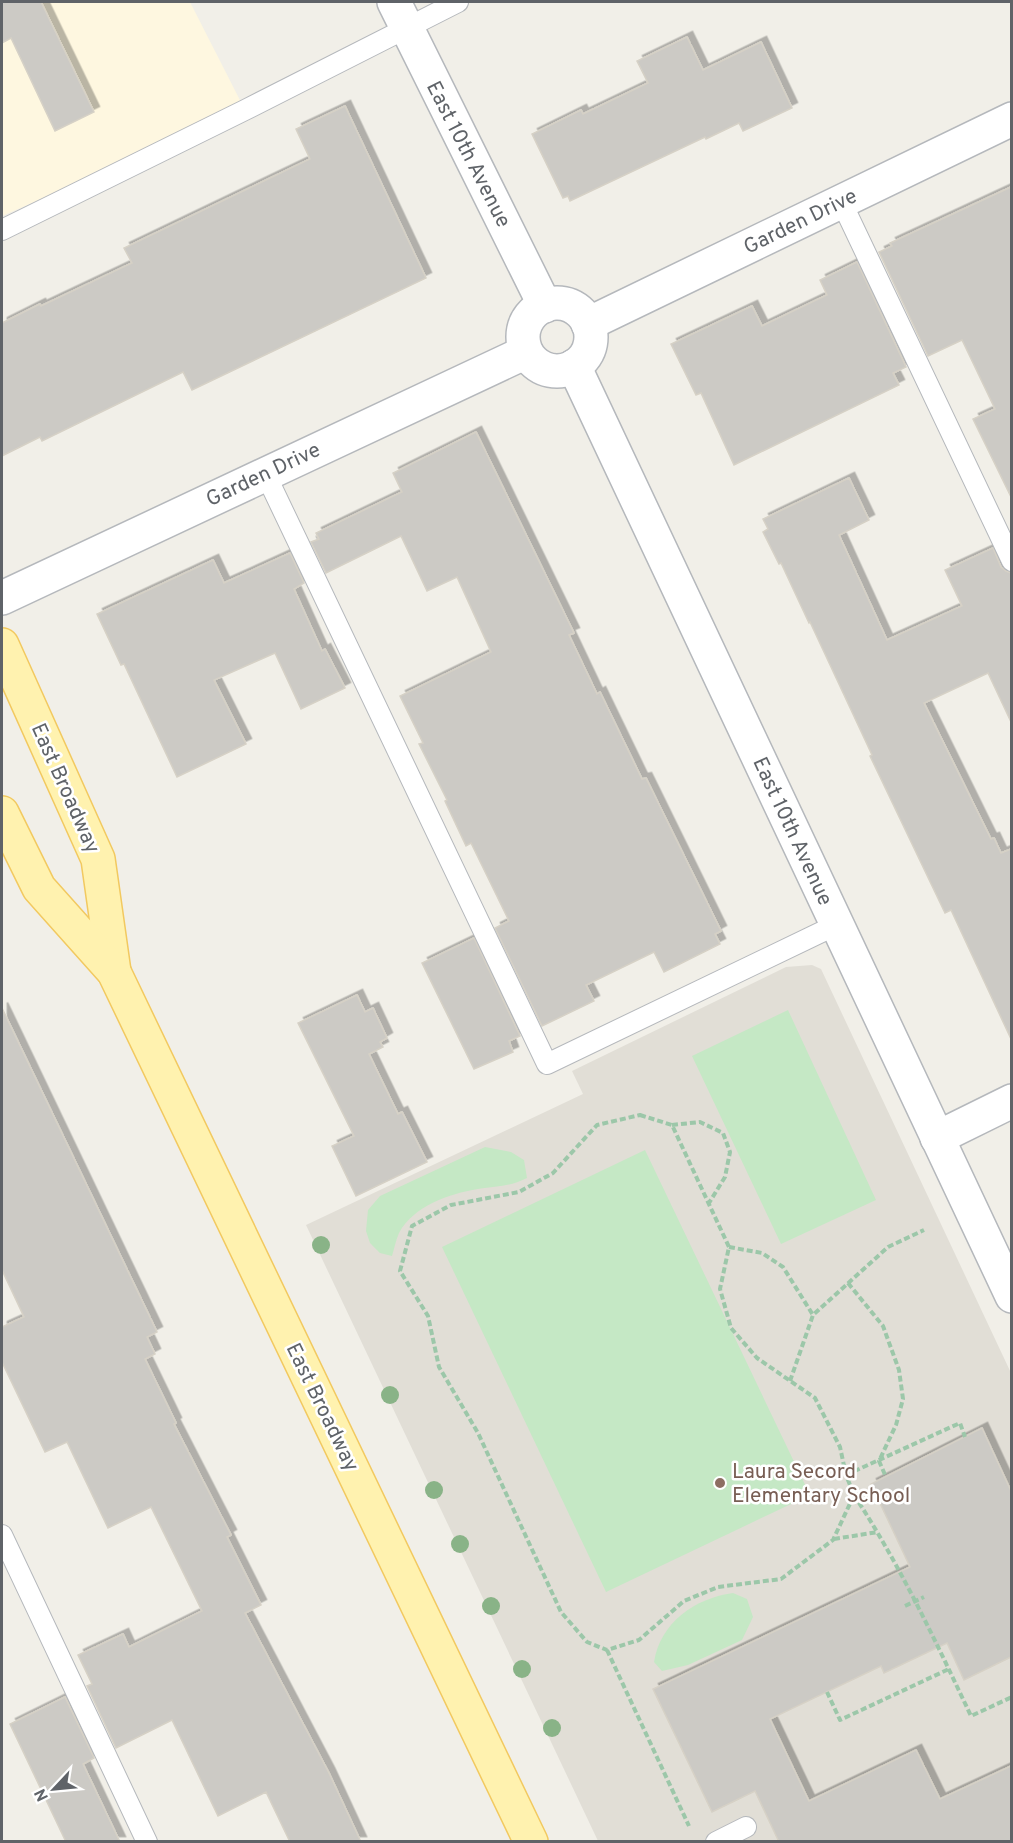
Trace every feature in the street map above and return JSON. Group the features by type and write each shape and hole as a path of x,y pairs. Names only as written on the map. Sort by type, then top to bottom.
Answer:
{"main road":[{"name":"East Broadway","path":"2,645 98,860 114,972"},
{"name":"East Broadway","path":"2,813 39,888 114,972 531,1842"}],"street":[{"name":"East 10th Avenue","path":"400,15 545,306"},
{"name":"Garden Drive","path":"588,324 1011,119"},
{"path":"555,303 565,304 574,308 588,324 590,343 588,352 574,366 552,371 533,362 526,352 523,341 528,320 536,311 545,306 555,303"},
{"name":"Garden Drive","path":"2,598 526,352"},
{"name":"East 10th Avenue","path":"574,366 1011,1296"},
{"path":"938,1138 1011,1101"}],"lane":[{"path":"2,230 400,15 458,2"},
{"path":"841,201 1011,561"},
{"path":"265,473 546,1064 836,924"},
{"path":"2,1535 147,1842"},
{"path":"716,1842 746,1827"}],"path":[{"path":"709,1204 725,1177 730,1152 723,1133 700,1122 672,1125 640,1115 597,1125 553,1173 519,1192 451,1205 412,1226 400,1271 428,1316 439,1367 478,1433 561,1612 587,1642 607,1650 639,1640 684,1601 709,1590 781,1579 833,1540 878,1532"},
{"path":"672,1125 729,1247 720,1289 731,1328 757,1358 814,1398 840,1447 846,1475 854,1495 878,1532 915,1601 971,1716 1011,1697"},
{"path":"790,1381 813,1315 888,1247 924,1230"},
{"path":"729,1247 762,1253 783,1267 813,1315"},
{"path":"848,1283 883,1326 899,1370 903,1399 897,1425 879,1461"},
{"path":"846,1475 960,1423 965,1437"},
{"path":"879,1461 886,1477"},
{"path":"833,1540 854,1495"},
{"path":"905,1606 924,1597"},
{"path":"607,1650 691,1831"},
{"path":"827,1692 840,1720 949,1670"}],"shaded area":[{"path":"2,2 190,2 245,110 2,216"},
{"name":"Laura Secord Elementary School","path":"812,965 821,969 1011,1373 1011,1841 598,1841 306,1225 583,1094 572,1071 786,967"}],"green space":[{"path":"788,1010 876,1200 781,1244 692,1056"},
{"path":"485,1147 511,1152 524,1160 527,1178 509,1185 455,1194 433,1203 413,1215 405,1224 399,1233 392,1256 380,1253 370,1243 366,1231 368,1210 380,1196"},
{"path":"645,1150 810,1495 606,1592 442,1247"},
{"path":"733,1593 747,1599 753,1617 742,1640 688,1665 662,1671 654,1662 664,1635 672,1624 705,1600"}],"building":[{"path":"2,2 41,2 94,112 55,131 11,38 2,43"},
{"path":"687,37 703,70 761,42 792,108 743,131 739,123 570,201 568,196 563,198 532,134 581,110 583,114 648,83 637,61"},
{"path":"345,106 426,278 192,390 183,372 42,441 40,437 2,456 2,323 132,263 124,248 310,159 296,129"},
{"path":"1011,187 1011,497 973,419 995,409 962,340 928,356 879,252 892,246 890,243"},
{"path":"857,262 906,367 893,373 899,385 734,465 701,393 696,395 671,344 752,306 762,326 827,295 820,280"},
{"path":"476,432 574,633 569,635 597,694 600,692 642,779 646,778 721,931 715,934 720,944 664,972 654,952 586,985 594,1001 542,1026 495,928 509,921 471,843 466,846 445,801 447,800 419,744 423,743 400,696 491,652 457,577 427,591 401,536 326,573 311,542 319,539 316,533 402,492 393,473"},
{"path":"849,478 869,520 839,535 887,640 962,606 945,570 993,548 1001,567 1011,573 1011,722 988,673 924,703 991,839 994,838 1001,853 1011,849 1011,1039 951,910 945,913 870,756 872,755 810,622 763,532 768,529 763,519"},
{"path":"290,553 304,583 294,589 322,651 325,649 345,688 301,709 275,653 214,680 246,744 177,777 124,664 121,665 97,614 213,560 224,583"},
{"path":"474,938 520,1036 509,1041 513,1052 474,1069 422,963"},
{"path":"357,995 365,1012 373,1008 387,1038 380,1042 383,1047 369,1054 398,1114 402,1112 427,1162 356,1196 332,1146 354,1136 298,1023"},
{"path":"2,1008 157,1332 147,1337 155,1354 145,1359 176,1423 174,1424 231,1535 227,1537 261,1605 245,1613 329,1773 361,1842 290,1842 266,1792 218,1816 172,1720 116,1748 87,1686 92,1684 78,1655 123,1634 129,1647 202,1611 151,1507 108,1528 67,1442 45,1452 2,1362 2,1327 24,1317 2,1270"},
{"path":"982,1428 1011,1491 1011,1657 964,1680 947,1643 884,1673 881,1666 770,1719 809,1801 916,1750 940,1799 1011,1766 1011,1842 779,1842 755,1791 712,1812 653,1689 910,1567 871,1484"},
{"path":"65,1697 94,1758 83,1764 120,1842 66,1842 10,1724"}],"place":[{"name":"Laura Secord Elementary School","path":"720,1483"}]}
